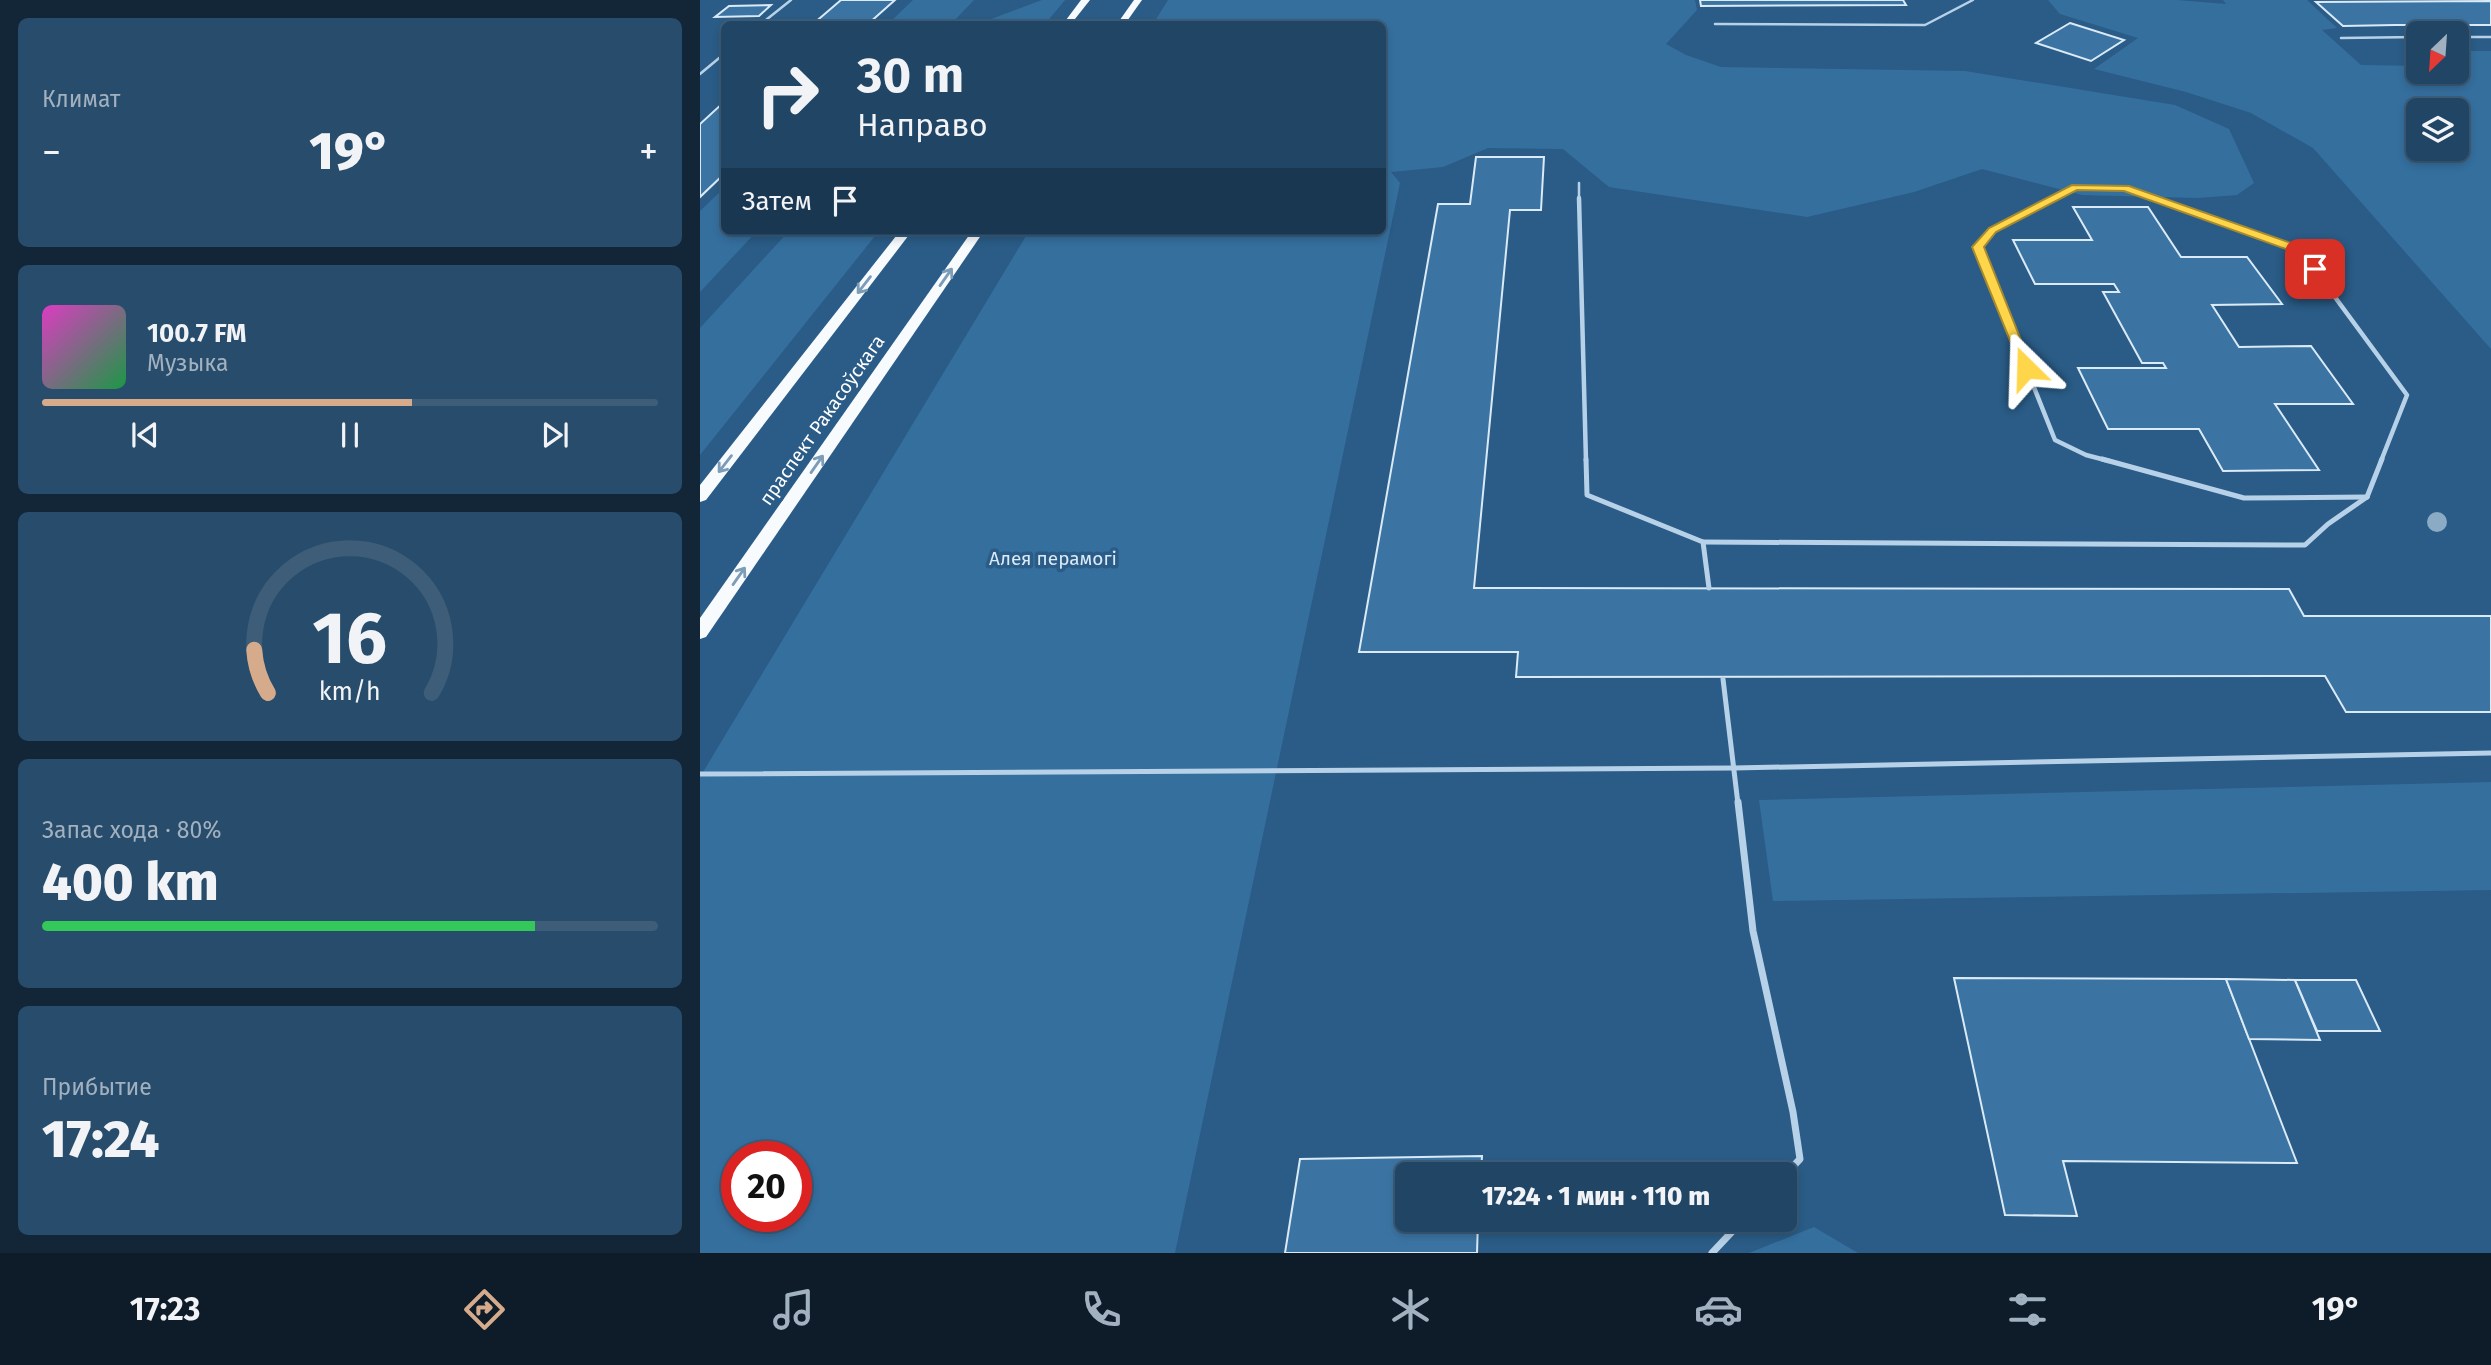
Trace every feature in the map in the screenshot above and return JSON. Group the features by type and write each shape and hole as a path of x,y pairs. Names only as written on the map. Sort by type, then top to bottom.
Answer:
{"main road":[{"path":"1069,21 1086,0"},
{"path":"1123,21 1138,0"},
{"path":"700,496 903,235"},
{"name":"праспект Ракасоўскага","path":"700,632 975,235"}],"lane":[{"path":"765,21 791,0"},
{"path":"1715,24 1924,25 1973,0"},
{"path":"2341,38 2406,37"},
{"path":"2469,37 2491,37"},
{"path":"700,74 721,56"},
{"path":"1578,183 1587,495 1703,542 2305,545 2328,523 2367,497 2407,395 2301,251 2125,188 2075,187 1993,230 1978,247 2055,440 2086,455 2244,498 2367,497"},
{"path":"1703,542 1709,588"},
{"path":"1723,679 1753,931 1793,1112 1800,1159 1797,1162"},
{"path":"700,774 1734,768 2491,754"},
{"path":"1712,1253 1732,1232"}],"green space":[{"path":"913,0 974,0 954,21 891,21"},
{"path":"1042,0 1065,0 1048,21 986,21"},
{"name":"Алея перамогі","path":"1168,0 1695,0 1697,10 1666,44 1686,55 1721,67 1965,71 2175,105 2229,129 2254,183 2237,195 2198,198 2082,195 1982,169 1914,192 1807,217 1609,187 1563,149 1488,148 1443,167 1391,172 1400,183 1175,1253 700,1253 700,777 1027,235 1386,235 1386,21 1155,21"},
{"path":"2048,0 2177,0 2226,4 2223,0 2307,0 2337,28 2322,30 2361,65 2406,66 2406,84 2469,84 2469,51 2491,51 2491,349 2313,148 2251,113 2186,92 2094,69 2138,38 2060,14"},
{"path":"721,191 721,235 753,235 700,292 700,211"},
{"path":"785,235 876,235 700,455 700,328"},
{"path":"2491,782 2491,890 1773,901 1759,800"},
{"path":"1814,1227 1858,1253 1749,1253"}],"building":[{"path":"841,0 895,0 871,21 816,21"},
{"path":"1700,0 1903,0 1906,5 1701,6"},
{"path":"2491,1 2491,25 2469,25 2469,21 2406,21 2406,25 2343,26 2316,2"},
{"path":"771,5 759,16 715,17 729,6"},
{"path":"2070,23 2124,40 2091,61 2036,43"},
{"path":"721,105 721,177 700,197 700,124"},
{"path":"1476,157 1544,157 1541,210 1510,210 1474,588 2289,589 2304,616 2491,616 2491,712 2346,712 2325,676 1516,677 1518,652 1359,652 1438,204 1470,204"},
{"path":"2073,207 2148,207 2181,257 2247,257 2282,304 2212,305 2239,347 2311,346 2353,404 2275,404 2319,470 2223,471 2199,429 2108,429 2078,368 2166,368 2163,363 2142,363 2103,292 2119,292 2114,284 2035,284 2013,240 2092,240"},
{"path":"1954,978 2226,979 2297,1163 2063,1161 2077,1216 2005,1215"},
{"path":"2226,979 2295,980 2320,1040 2249,1039"},
{"path":"2295,980 2356,980 2380,1031 2317,1031"},
{"path":"1482,1156 1482,1162 1395,1162 1395,1232 1478,1232 1477,1253 1285,1253 1300,1159"}],"route":[{"path":"2026,368 1978,247 1993,230 2075,187 2125,188 2301,251 2315,269"}]}
